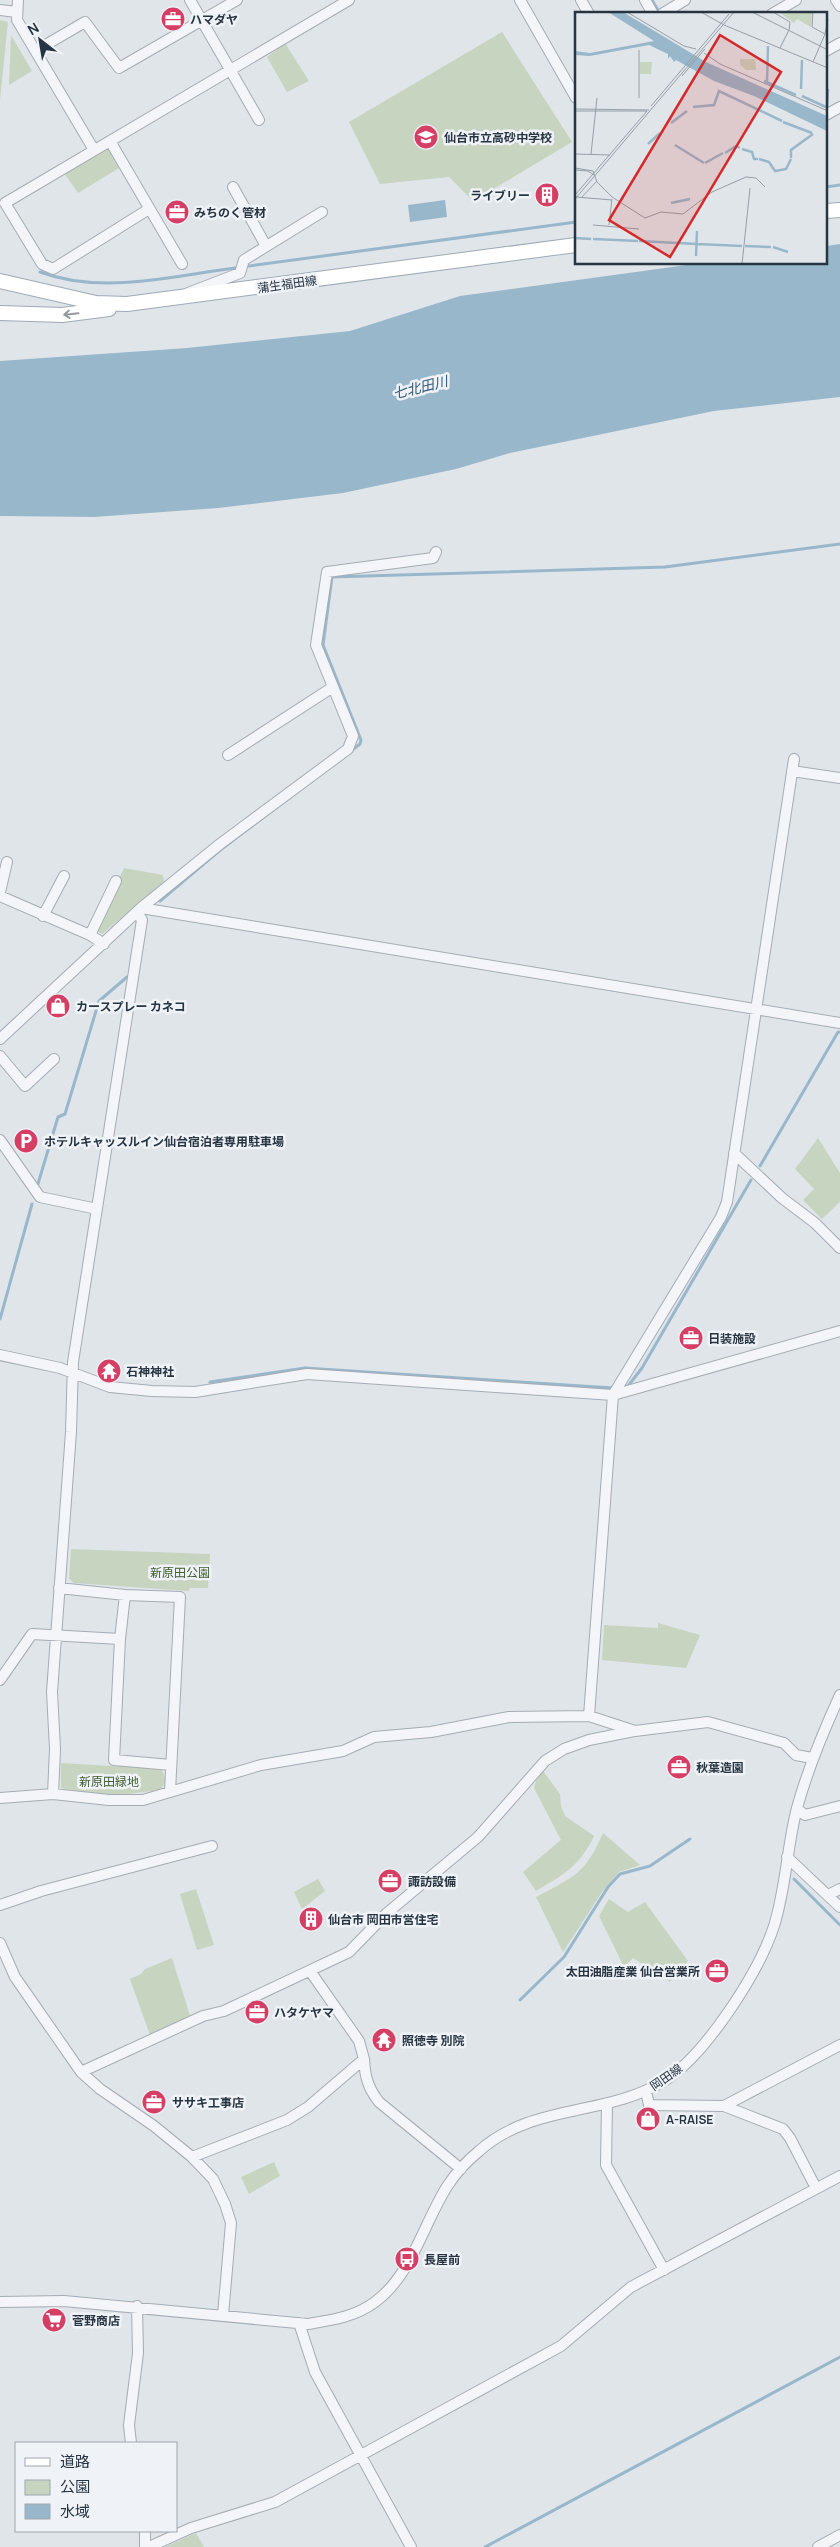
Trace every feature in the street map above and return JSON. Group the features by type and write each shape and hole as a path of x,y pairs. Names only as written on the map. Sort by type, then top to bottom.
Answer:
{"main road":[{"name":"蒲生福田線","path":"0,281 96,303 127,304 177,299 575,245"},
{"path":"48,314 53,308 56,295"},
{"path":"0,313 48,314 104,310 127,304"}],"street":[{"path":"18,0 17,20 94,150"},
{"path":"190,0 258,120"},
{"path":"36,50 85,22 119,68 237,0"},
{"path":"149,210 53,269 42,264 5,203 349,0"},
{"path":"520,0 575,96"},
{"path":"581,0 588,12"},
{"path":"645,0 652,12"},
{"path":"665,12 686,0"},
{"path":"775,12 796,0"},
{"path":"836,0 840,6"},
{"path":"0,10 16,12"},
{"path":"828,50 840,43"},
{"path":"828,114 840,107"},
{"path":"110,141 182,264"},
{"path":"233,187 266,246"},
{"path":"177,299 195,289 240,273 244,260 322,212"},
{"path":"0,1039 139,910 220,844 348,749 353,736 316,645 327,572 433,558 436,552"},
{"path":"228,756 333,687"},
{"path":"589,1716 613,1395 721,1217 727,1202 794,758"},
{"path":"792,771 840,778"},
{"path":"0,892 7,862"},
{"path":"43,916 64,876"},
{"path":"90,935 116,881"},
{"path":"0,896 90,935 104,944"},
{"path":"139,910 840,1023"},
{"path":"53,1794 55,1749 52,1692 71,1432 72,1373 142,920 139,910"},
{"path":"0,1056 24,1086 54,1059"},
{"path":"0,1140 40,1197 97,1209"},
{"path":"734,1153 782,1198 815,1223 840,1248"},
{"path":"0,1355 72,1373 110,1387 152,1391 195,1392 307,1374 613,1395 840,1331"},
{"path":"59,1588 125,1595 180,1597 170,1791"},
{"path":"125,1595 120,1639 114,1760 172,1765"},
{"path":"0,1680 32,1634 120,1639"},
{"name":"岡田線","path":"0,2300 64,2301 137,2306 303,2324 341,2319 375,2302 392,2285 448,2184 478,2152 500,2135 528,2121 607,2103 646,2091 665,2080 684,2065 698,2050 737,1997 759,1962 774,1925 797,1809 812,1758 840,1695"},
{"path":"0,1798 53,1794 109,1800 143,1800 261,1765 343,1751 374,1738 431,1732 510,1717 589,1716 635,1731"},
{"path":"81,2072 203,2016 224,2011 349,1952 388,1913 478,1837 545,1761 564,1749 589,1740 635,1731 708,1722 784,1743 796,1755 812,1758"},
{"path":"797,1809 805,1815 840,1806"},
{"path":"0,1905 41,1891 212,1846"},
{"path":"787,1857 840,1907"},
{"path":"828,1895 840,1889"},
{"path":"0,1943 15,1977 81,2072 100,2088 154,2126 192,2157 213,2179 225,2204 231,2223 230,2252 222,2315"},
{"path":"310,1970 359,2041 370,2092 379,2102 461,2169"},
{"path":"724,2106 840,2044"},
{"path":"192,2157 287,2120 308,2107 364,2059"},
{"path":"646,2091 649,2105 724,2106 783,2129 790,2138 816,2188"},
{"path":"607,2103 606,2165 664,2270"},
{"path":"145,2532 147,2547 191,2528 275,2502 561,2346 631,2287 840,2176"},
{"path":"132,2442 129,2426 138,2353 137,2306"},
{"path":"303,2324 315,2372 411,2547"},
{"path":"818,2547 840,2535"}],"green space":[{"path":"0,20 8,22 0,100"},
{"path":"502,32 572,142 473,201 449,177 380,184 349,122"},
{"path":"11,35 32,71 9,85"},
{"path":"285,43 309,81 287,92 267,57"},
{"path":"108,147 119,168 78,193 65,174"},
{"path":"124,868 163,875 164,882 102,934 95,930"},
{"path":"818,1138 840,1173 840,1202 822,1219 803,1200 814,1189 795,1169"},
{"name":"新原田公園","path":"71,1549 210,1554 208,1588 190,1588 189,1591 74,1583 69,1579"},
{"path":"658,1623 700,1635 686,1668 602,1660 604,1625 658,1628"},
{"name":"新原田緑地","path":"61,1763 161,1769 166,1779 161,1790 108,1796 61,1788"},
{"path":"543,1771 560,1794 561,1806 565,1816 594,1836 583,1855 570,1869 536,1891 523,1872 561,1840 534,1788 536,1781"},
{"path":"603,1833 640,1865 619,1872 602,1892 563,1952 536,1897 577,1873 597,1847"},
{"path":"318,1879 325,1891 302,1909 294,1892"},
{"path":"196,1889 214,1945 197,1950 180,1894"},
{"path":"609,1899 628,1912 645,1902 688,1961 670,1982 633,1958 624,1967 599,1916"},
{"path":"172,1958 191,2019 151,2038 130,1979 141,1974 145,1969"},
{"path":"274,2162 280,2176 249,2194 241,2177"},
{"path":"196,2533 204,2547 165,2547"}],"water":[{"path":"445,200 447,217 410,222 408,205"},
{"name":"七北田川","path":"840,244 840,397 714,411 510,453 456,469 343,493 218,508 94,517 0,516 0,361 187,348 350,331 460,296 687,265 828,265 828,246"}],"waterway":[{"path":"652,0 659,12"},
{"path":"828,187 840,185"},
{"path":"249,266 575,222"},
{"path":"40,272 64,279 112,283 162,279 235,268"},
{"path":"160,901 219,851 360,744 361,740 323,645 332,577 665,567 840,544"},
{"path":"37,1187 58,1117 65,1114 99,1001 127,977"},
{"path":"760,1166 838,1032 840,1032"},
{"path":"628,1386 642,1368 751,1180"},
{"path":"0,1319 32,1204"},
{"path":"210,1382 305,1368 613,1388"},
{"path":"520,2000 564,1957 608,1887 620,1874 650,1866 690,1839"},
{"path":"794,1879 840,1925"},
{"path":"485,2547 840,2357"}],"place":[{"name":"ハマダヤ","path":"173,19"},
{"name":"仙台市立高砂中学校","path":"426,137"},
{"name":"ライブリー","path":"547,195"},
{"name":"みちのく管材","path":"177,212"},
{"name":"カースプレー カネコ","path":"58,1006"},
{"name":"ホテルキャッスルイン仙台宿泊者専用駐車場","path":"26,1141"},
{"name":"日装施設","path":"691,1338"},
{"name":"石神神社","path":"109,1371"},
{"name":"秋葉造園","path":"679,1767"},
{"name":"諏訪設備","path":"390,1881"},
{"name":"仙台市 岡田市営住宅","path":"311,1919"},
{"name":"太田油脂産業 仙台営業所","path":"717,1971"},
{"name":"ハタケヤマ","path":"257,2012"},
{"name":"照徳寺 別院","path":"384,2040"},
{"name":"ササキ工事店","path":"154,2102"},
{"name":"A-RAISE","path":"648,2119"},
{"name":"長屋前","path":"407,2259"},
{"name":"菅野商店","path":"54,2320"}]}
